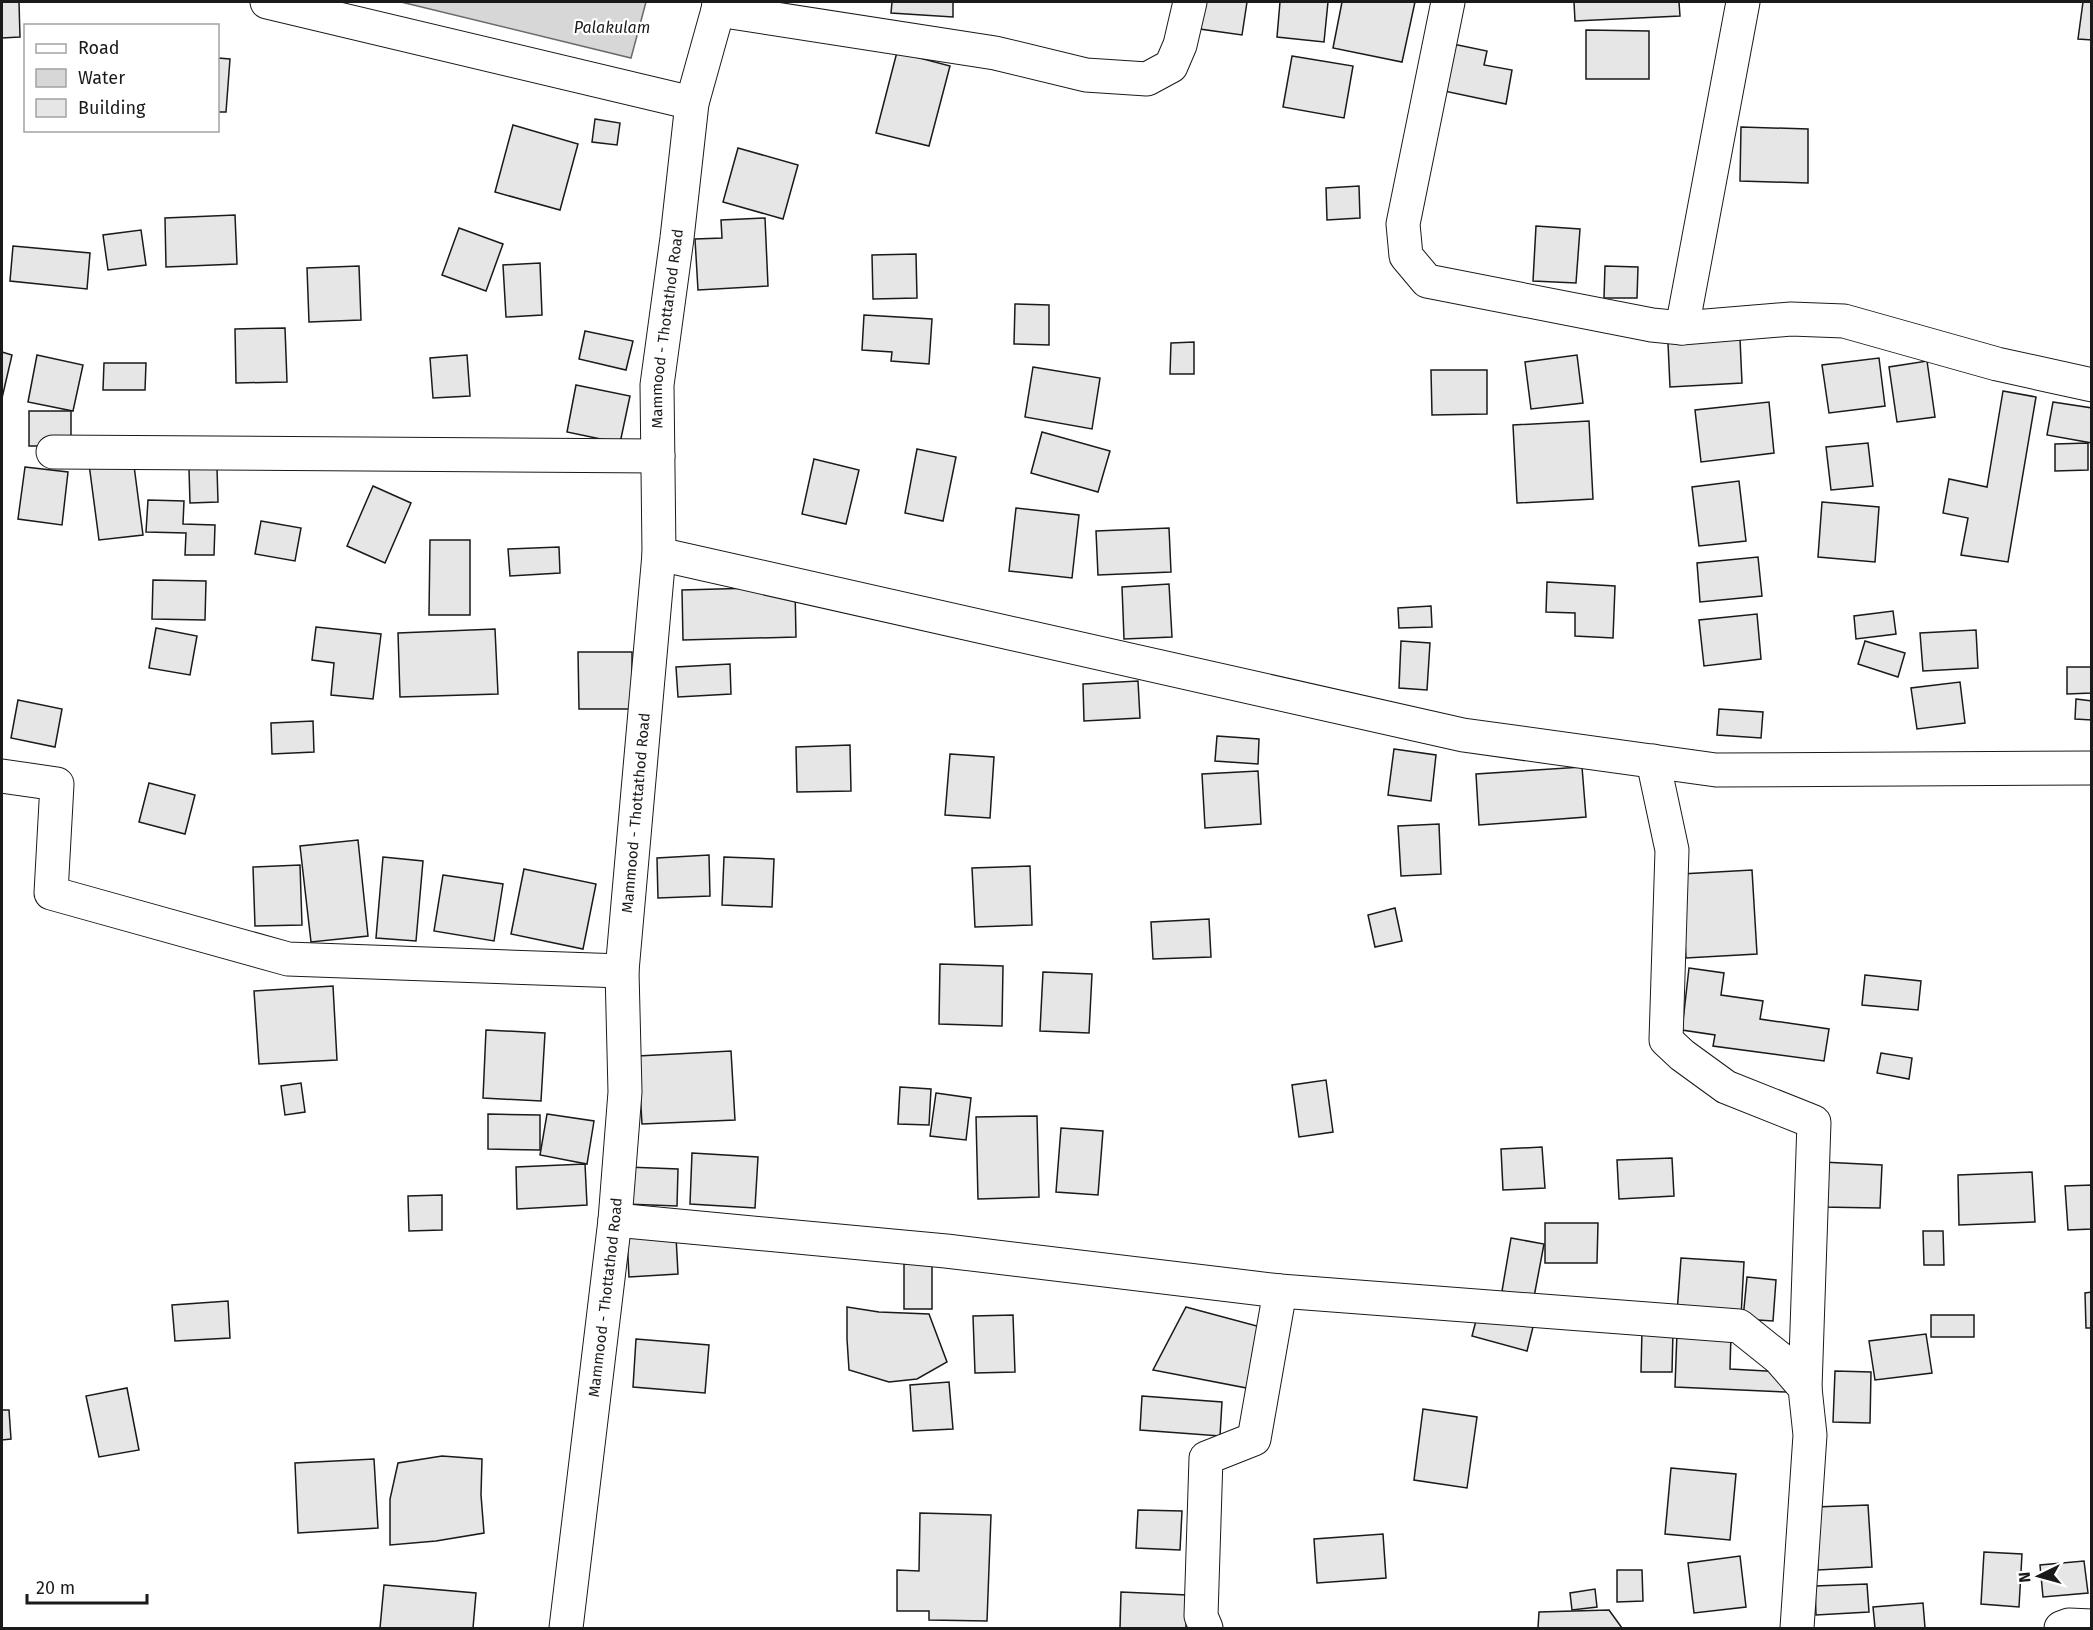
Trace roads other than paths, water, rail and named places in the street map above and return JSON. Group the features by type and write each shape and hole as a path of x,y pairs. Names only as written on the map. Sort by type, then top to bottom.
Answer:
{"street":[{"path":"267,2 692,103"},
{"path":"719,6 995,53 1086,75 1147,79 1171,66 1180,45 1190,2"},
{"path":"1448,2 1403,224 1406,256 1427,281 1652,325 1683,328 1791,319 1844,321 1997,364 2091,385"},
{"path":"1683,328 1743,2"},
{"name":"Mammood - Thottathod Road","path":"566,1629 615,1220 625,1092 622,971 659,554 657,385 692,103 719,6"},
{"path":"52,452 658,456"},
{"path":"659,554 1463,735 1716,770 2091,768"},
{"path":"1653,761 1672,850 1666,1040 1682,1055 1726,1087 1814,1122 1805,1388 1810,1435 1797,1629"},
{"path":"2,776 57,784 51,893 288,958 622,971"},
{"path":"615,1220 946,1251 1280,1291 1739,1326 1779,1358 1805,1388"},
{"path":"1206,1629 1201,1616 1206,1458 1254,1439 1280,1291"},
{"path":"2061,1629 2069,1625 2091,1626"}],"water":[{"name":"Palakulam","path":"401,2 646,2 631,58"}]}
